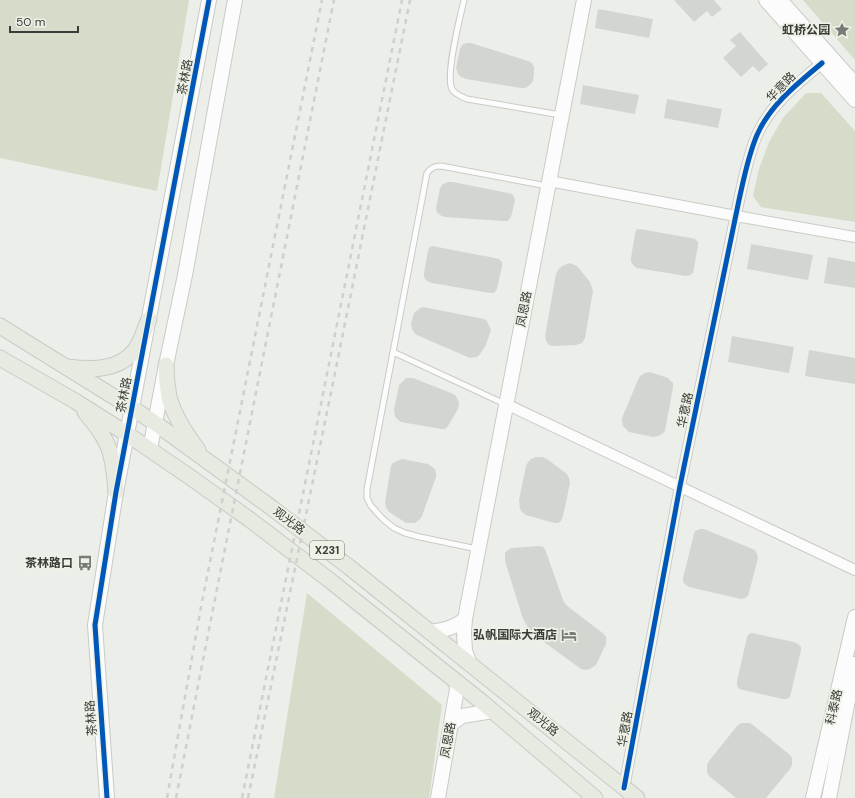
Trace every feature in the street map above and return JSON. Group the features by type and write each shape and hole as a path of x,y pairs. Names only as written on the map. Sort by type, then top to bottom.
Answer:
{"main road":[{"path":"66,367 97,369 118,364 128,357 135,349 149,319"},
{"name":"观光路","path":"0,326 155,423 272,508 349,567 637,798"},
{"name":"观光路","path":"0,358 75,401 127,434 249,519 310,565 493,711 596,798"},
{"path":"166,365 170,398 181,425 210,464"},
{"path":"75,401 101,433 109,449 113,465 116,492"}],"street":[{"name":"茶林路","path":"107,798 95,625 116,492 209,0"},
{"path":"150,449 185,275 234,0"},
{"name":"凤恩路","path":"470,664 465,651 465,619 584,0"},
{"path":"766,0 855,100"},
{"path":"780,0 855,84"},
{"name":"华意路","path":"624,788 680,486 736,216 750,156 757,135 776,105 790,90 822,63"},
{"path":"549,184 855,237"},
{"path":"506,404 855,570"},
{"name":"科泰路","path":"813,798 855,617"},
{"path":"430,632 447,629 465,619"},
{"name":"科泰路","path":"829,798 855,664"},
{"name":"凤恩路","path":"438,798 458,683"},
{"path":"451,724 462,716 493,711"}],"lane":[{"path":"464,0 449,76 451,87 456,94 467,99 562,115"},
{"path":"479,549 420,538 394,528 376,513 370,506 368,498 367,489 427,173 431,168 440,166 549,184"},
{"path":"393,352 506,404"}],"green space":[{"path":"0,0 189,0 157,191 0,158"},
{"name":"虹桥公园","path":"803,0 855,0 855,60"},
{"path":"806,93 821,93 855,131 855,222 761,207 753,196 759,169 769,142 783,118"},
{"path":"307,593 442,705 429,798 274,798"}],"building":[{"path":"674,0 714,0 722,9 712,17 707,11 694,22"},
{"path":"598,9 653,19 649,38 595,28"},
{"path":"740,32 768,64 759,72 753,66 741,77 723,58 736,46 730,40"},
{"path":"471,43 532,63 534,67 533,81 525,88 521,88 461,77 456,68 460,49 462,45"},
{"path":"583,85 639,95 635,114 580,104"},
{"path":"667,99 722,109 718,128 664,118"},
{"path":"448,182 512,194 515,200 511,217 508,221 504,221 444,217 440,215 436,208 440,188 443,184"},
{"path":"640,229 695,239 698,242 698,246 693,273 686,276 637,268 634,266 631,262 631,258 636,230"},
{"path":"751,244 813,255 808,280 747,269"},
{"path":"432,246 499,259 502,262 502,266 497,289 494,293 490,293 427,281 424,277 424,273 428,251"},
{"path":"828,257 855,262 855,288 824,283"},
{"path":"570,263 577,266 590,282 593,291 585,338 582,343 576,345 553,346 549,345 545,336 556,274 562,266"},
{"path":"423,307 484,319 487,321 491,330 486,345 480,354 477,357 470,358 415,334 411,324 414,313"},
{"path":"732,336 794,347 789,373 728,362"},
{"path":"809,350 855,358 855,384 805,376"},
{"path":"650,372 668,378 673,383 665,431 659,436 653,437 629,432 623,426 622,422 622,418 640,376"},
{"path":"406,378 413,378 455,395 458,400 458,409 445,429 401,422 397,419 394,410 399,385"},
{"path":"543,457 547,459 567,474 569,478 570,483 563,516 561,521 558,523 526,515 520,509 519,500 526,466 531,459"},
{"path":"402,459 428,464 435,469 436,473 436,477 422,516 415,523 406,523 388,511 385,503 391,466 393,463"},
{"path":"704,529 755,550 758,558 748,596 741,599 689,587 683,582 694,534 695,531"},
{"path":"539,546 545,549 566,605 606,637 606,644 596,665 590,669 581,669 533,634 523,619 505,561 505,553 511,548"},
{"path":"752,633 794,642 801,647 790,697 787,699 739,689 737,681 747,637"},
{"path":"741,723 749,723 753,725 792,758 792,765 790,769 766,798 736,798 707,773 707,765 709,761"}],"railway":[{"path":"167,798 201,607 322,0"},
{"path":"176,798 334,0"},
{"path":"242,798 402,0"},
{"path":"248,798 410,0"}],"cycle path":[{"path":"107,798 95,625 116,492 209,0"},
{"path":"624,788 680,486 739,200 749,159 757,135 769,114 785,96 822,63"}],"place":[{"name":"虹桥公园","path":"842,30"},
{"name":"茶林路口","path":"85,563"},
{"name":"弘帆国际大酒店","path":"569,635"}]}
